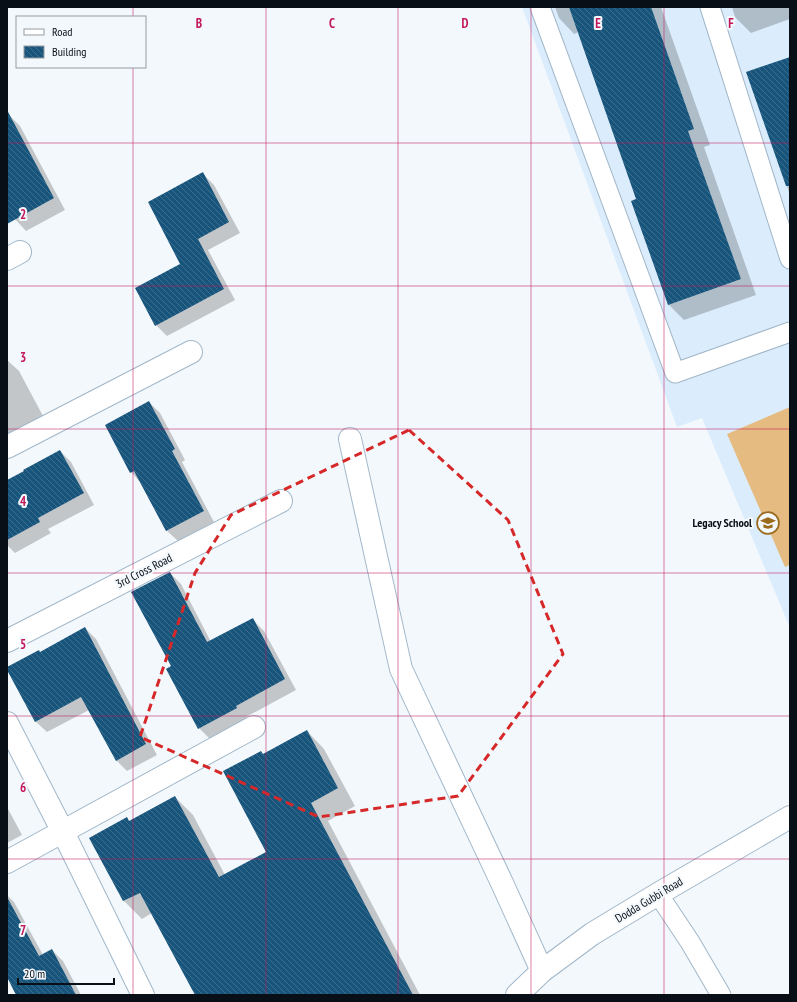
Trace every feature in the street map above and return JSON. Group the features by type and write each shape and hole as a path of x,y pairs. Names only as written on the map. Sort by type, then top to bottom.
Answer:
{"street":[{"path":"7,447 191,352"},
{"path":"350,439 401,669 542,971"},
{"name":"3rd Cross Road","path":"7,641 280,501"},
{"path":"7,723 63,832 143,995"},
{"path":"7,862 254,727"},
{"name":"Dodda Gubbi Road","path":"517,995 542,971 592,934 790,817"}],"lane":[{"path":"540,7 675,373 790,332"},
{"path":"710,7 790,259"},
{"path":"658,894 690,942 721,995"}],"highlighted area":[{"path":"409,430 508,520 563,654 458,796 319,817 140,737 195,573 231,515"}],"shaded area":[{"path":"522,7 790,7 790,628 702,418 677,427"},
{"path":"790,407 790,565 785,567 727,434"}],"building":[{"path":"569,7 651,7 694,129 688,131 741,279 668,305 631,201 636,199"},
{"path":"790,57 790,186 786,186 746,72"},
{"path":"7,110 54,198 7,224"},
{"path":"203,172 229,222 198,239 224,289 155,326 135,288 180,264 148,202"},
{"path":"149,401 175,449 172,451 204,511 166,531 134,471 130,473 105,425"},
{"path":"60,450 84,493 38,518 40,522 7,540 7,480"},
{"path":"170,572 207,642 253,618 285,679 236,706 237,708 198,729 166,669 171,666 131,592"},
{"path":"85,627 146,744 116,761 81,697 35,722 7,670 7,667 39,650 40,652"},
{"path":"307,730 338,788 311,803 413,995 195,995 140,893 123,901 89,838 127,817 129,821 175,796 219,877 266,852 223,771 261,751 263,754"},
{"path":"7,897 39,956 52,949 76,995 16,995 7,977"}],"place":[{"name":"Legacy School","path":"768,523"}]}
